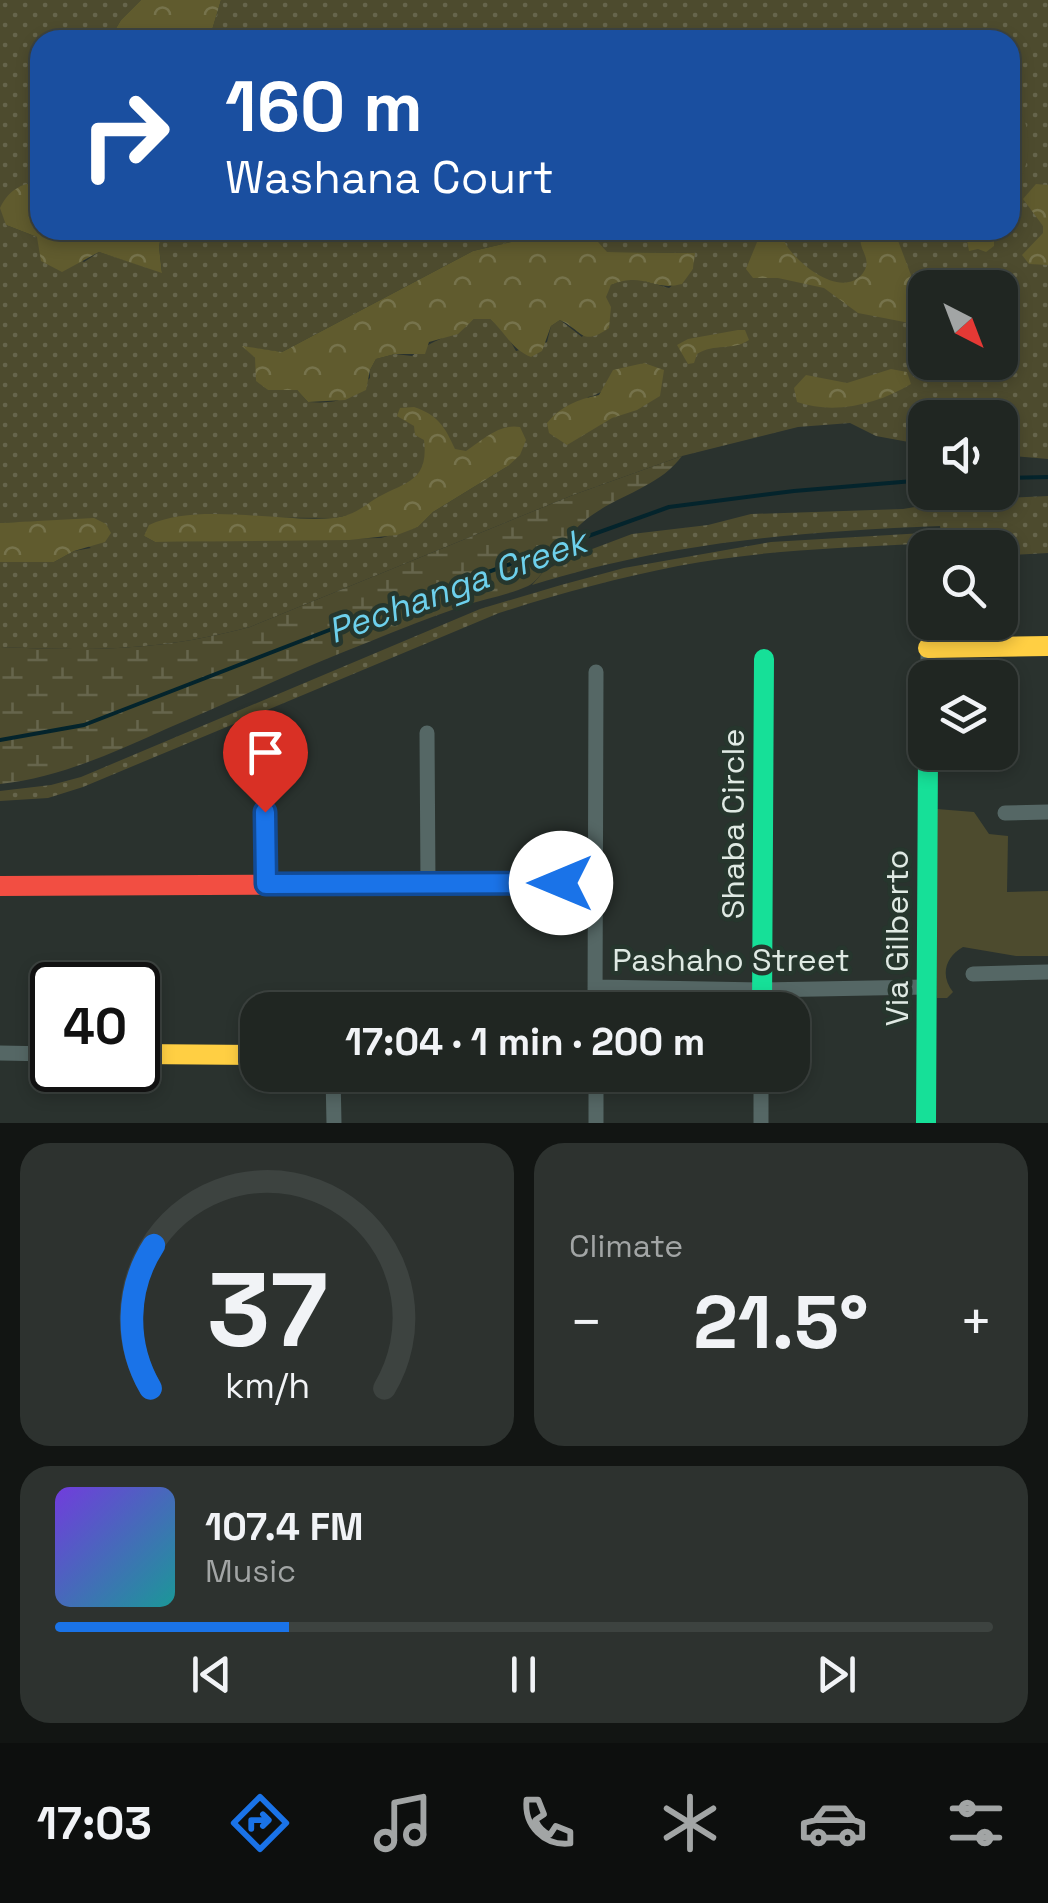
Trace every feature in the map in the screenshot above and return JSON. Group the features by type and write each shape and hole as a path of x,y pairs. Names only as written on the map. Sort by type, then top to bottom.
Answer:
{"street":[{"path":"928,640 928,660"},
{"path":"928,648 1048,646"},
{"name":"Shaba Circle","path":"762,992 764,658"},
{"path":"595,992 596,672"},
{"path":"427,733 428,883"},
{"name":"Via Gilberto","path":"926,1123 928,770"},
{"path":"265,812 266,884"},
{"path":"1005,813 1048,812"},
{"path":"0,886 594,883"},
{"path":"973,974 1048,972"},
{"name":"Pashaho Street","path":"595,987 659,992"},
{"name":"Pashaho Street","path":"810,996 926,987"},
{"path":"0,1053 30,1054"},
{"path":"160,1054 240,1055"},
{"path":"333,1092 334,1123"},
{"path":"596,1092 596,1123"},
{"path":"761,1123 762,1092"}],"green space":[{"path":"0,0 141,0 115,30 30,30 30,183 6,225 30,234 30,240 43,240 84,262 99,252 162,272 160,240 519,240 473,251 282,352 244,347 255,358 268,390 297,390 308,402 319,402 343,399 355,391 370,378 376,359 395,354 412,356 474,319 490,319 505,332 516,351 547,342 551,326 560,320 582,337 611,285 630,277 669,288 693,269 694,253 606,252 587,240 1020,240 1020,30 212,30 221,0 1048,0 1048,459 1018,456 1018,400 908,400 908,442 876,436 850,423 798,427 682,456 573,495 250,627 186,641 126,648 0,647 0,562 54,562 74,551 91,548 51,521 0,523","holes":["644,363 562,442 588,397","508,466 433,512 418,527 381,538 155,542 144,536 176,517 335,518 384,507"]},
{"path":"141,0 221,0 212,30 115,30"},
{"path":"1020,112 1028,146 1020,180"},
{"path":"30,183 30,234 6,225 0,208 16,189"},
{"path":"1036,184 1048,185 1048,265 1029,264 1022,255 1043,233 1043,226 1023,199"},
{"path":"38,240 160,240 162,273 99,252 62,272 41,261"},
{"path":"519,240 596,240 607,252 695,253 693,269 682,284 663,286 632,280 611,285 606,297 611,307 609,328 588,337 560,320 551,326 542,351 531,357 490,319 474,319 458,334 429,342 425,354 395,354 376,359 366,390 345,400 308,402 297,390 268,390 256,381 255,358 242,346 282,352 473,251"},
{"path":"758,240 786,240 809,269 844,283 854,280 866,267 860,240 898,240 909,270 908,323 858,313 824,288 778,278 753,278 746,269"},
{"path":"967,240 994,240 994,246 986,252 969,251"},
{"path":"745,330 749,340 703,351 694,363 688,364 677,345 688,339"},
{"path":"644,363 664,370 660,396 567,445 549,433 547,423 552,417 570,404 599,395 613,370"},
{"path":"891,369 907,372 911,384 856,405 826,407 797,402 794,388 806,375 847,383"},
{"path":"414,407 440,423 455,449 466,451 492,433 513,426 520,427 526,440 520,455 508,466 433,512 418,527 397,535 349,540 155,542 144,536 149,525 191,515 313,519 353,513 409,481 422,467 424,440 415,435 414,426 397,416 400,408"},
{"path":"682,456 660,477 582,523 528,586 386,635 85,763 0,784 0,647 126,648 186,641 250,627 573,495"},
{"path":"1048,496 1048,553 1018,555 1018,530 941,530 940,526 835,532 685,549 532,585 544,571 571,557 632,534 708,525 751,514 908,508 1018,510 1018,497"},
{"path":"94,518 106,524 111,533 105,542 54,562 0,562 0,523"},
{"path":"908,534 908,544 736,557 678,566 565,593 499,613 83,787 48,798 0,801 0,791 81,777 480,609 624,568 771,542"},
{"path":"937,809 974,812 989,834 1008,836 1007,892 1048,891 1048,956 1016,956 963,947 946,967 953,992 947,998 937,998"}],"waterway":[{"name":"Pechanga Creek","path":"1018,478 1048,477"},
{"name":"Pechanga Creek","path":"0,740 84,725 363,617 669,507 908,481"}],"traffic: fast":[{"path":"762,992 764,659"},
{"path":"926,1123 928,770"}],"traffic: slow":[{"path":"928,648 1048,646"},
{"path":"160,1054 240,1055"}],"traffic: jam":[{"path":"0,886 595,883"}],"route":[{"path":"265,812 266,884 561,883"}]}
